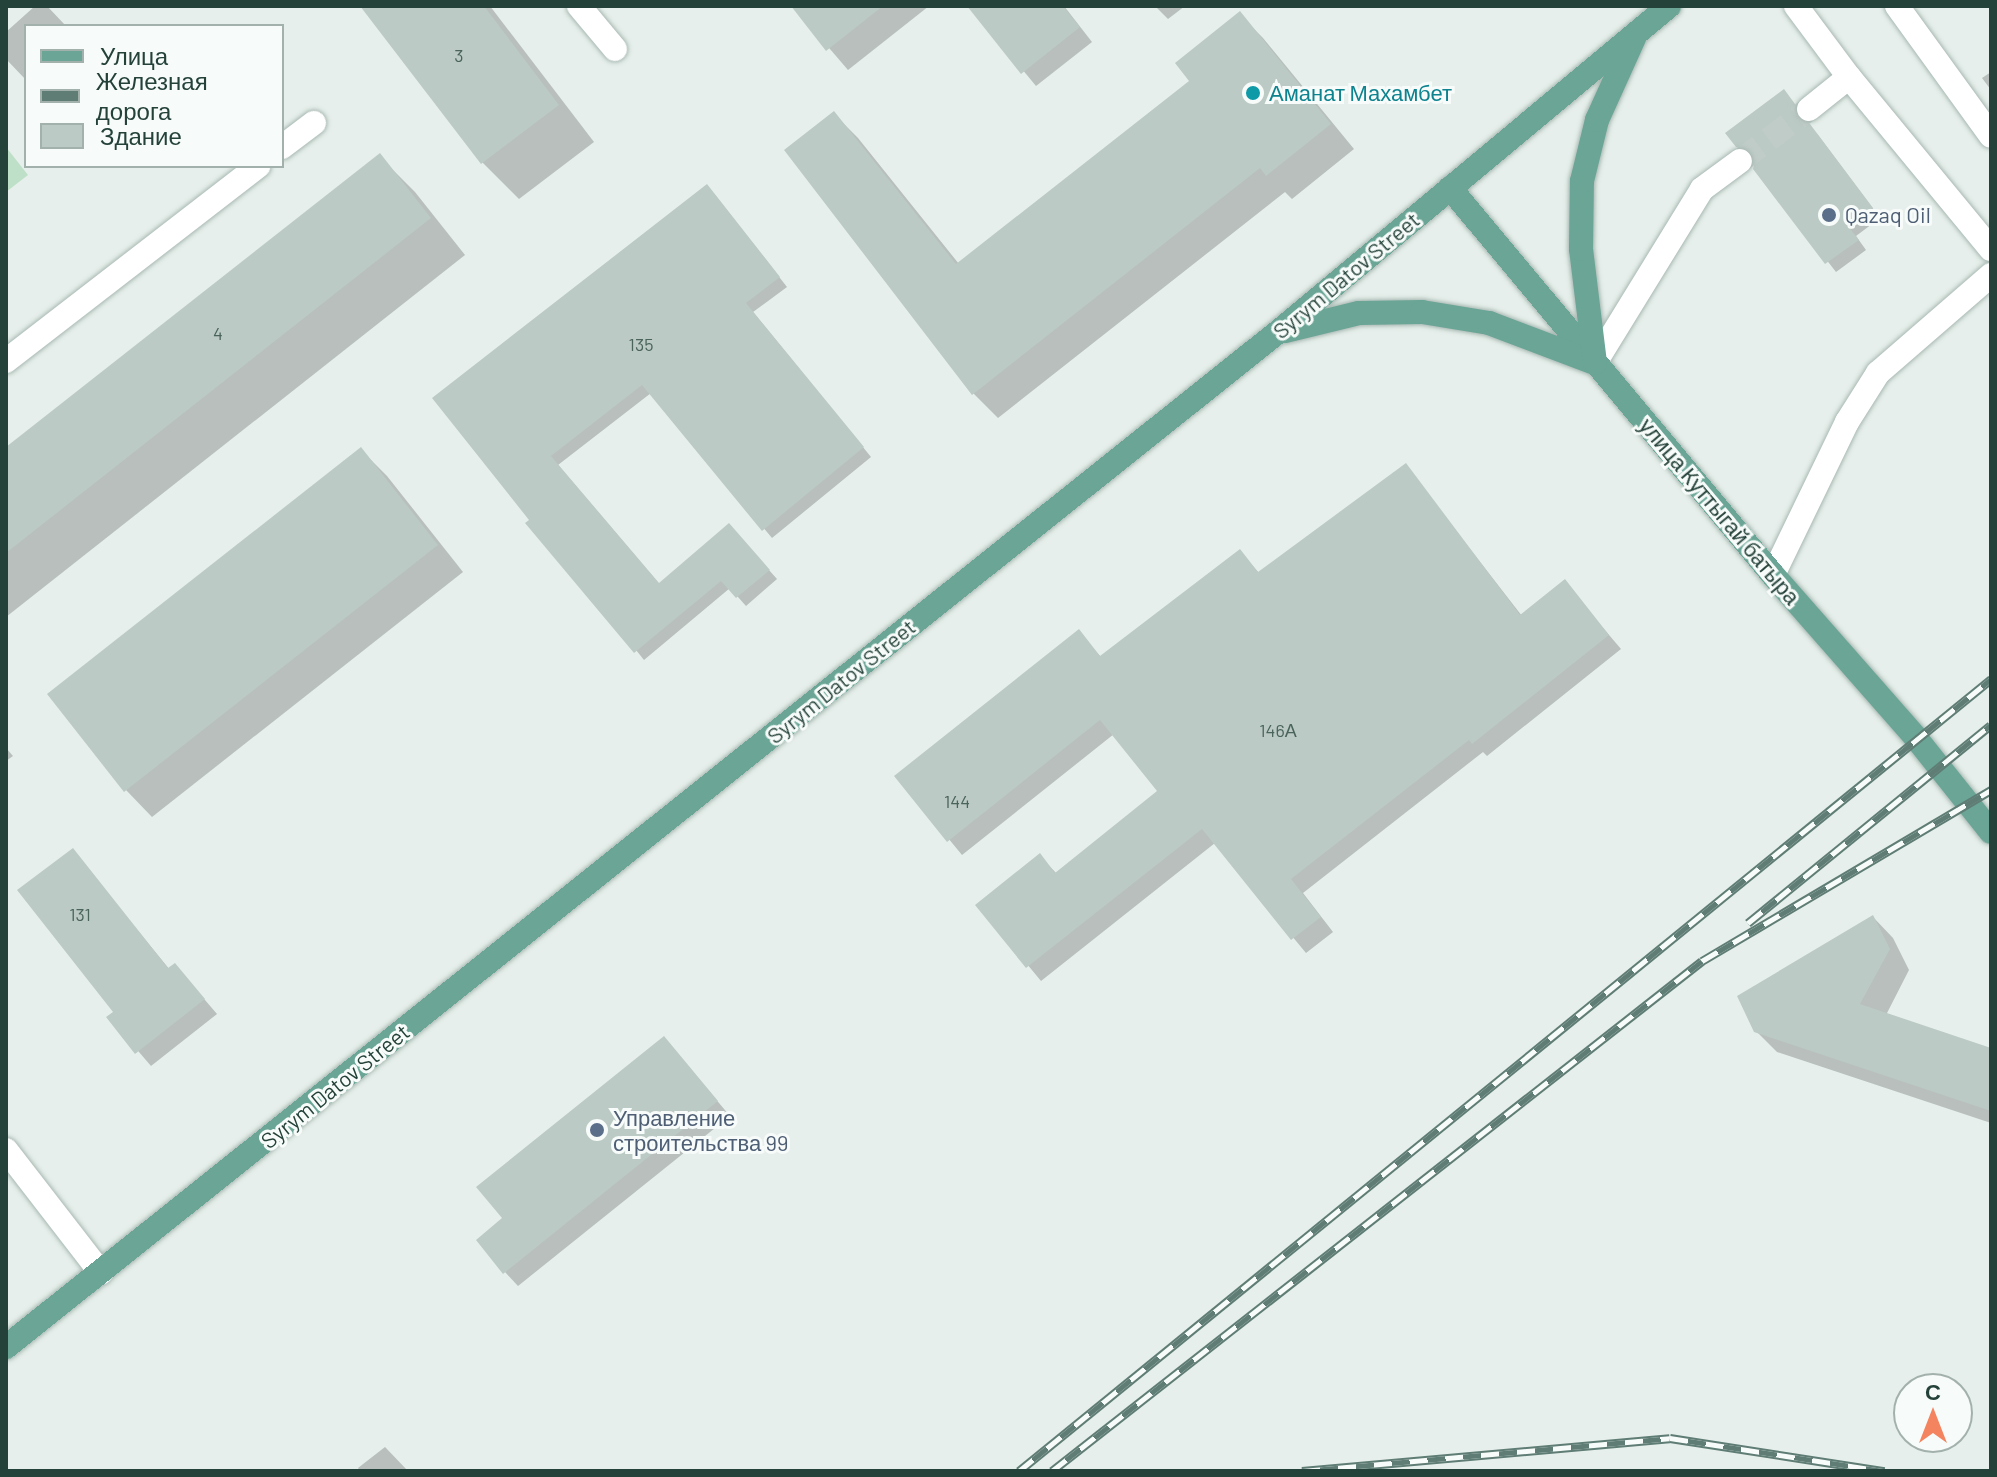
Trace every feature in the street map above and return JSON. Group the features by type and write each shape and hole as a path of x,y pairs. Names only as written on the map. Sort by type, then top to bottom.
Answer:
{"main road":[{"name":"Syrym Datov Street","path":"6,1347 1278,332 1669,6"},
{"path":"1278,332 1359,313 1422,312 1489,323 1595,363 1581,249 1582,181 1597,120 1637,33"},
{"name":"улица Куттыгай батыра","path":"1450,188 1773,575 1916,738 1991,832"}],"street":[{"path":"579,6 615,49"},
{"path":"1796,6 1849,77 1991,249"},
{"path":"1897,6 1991,136"},
{"path":"1809,109 1849,77"},
{"path":"284,146 314,123"},
{"path":"1595,363 1702,189 1740,161"},
{"path":"6,361 255,168"},
{"path":"1773,575 1847,422 1878,373 1991,275"},
{"path":"6,1150 101,1273"}],"green space":[{"path":"6,147 28,175 6,192"}],"building":[{"path":"360,6 484,6 559,105 481,164"},
{"path":"791,6 883,6 826,51"},
{"path":"967,6 1063,6 1080,27 1021,74"},
{"path":"1240,11 1331,124 1266,176 1260,168 972,395 784,150 834,111 956,264 1189,81 1175,63"},
{"path":"1784,89 1795,104 1797,118 1810,124 1873,208 1848,226 1859,240 1825,264 1753,169 1755,160 1752,152 1736,147 1725,133"},
{"path":"380,153 431,218 6,553 6,447"},
{"path":"707,184 780,277 746,303 864,447 762,531 642,385 551,456 659,583 729,523 770,570 736,598 721,581 634,653 525,523 529,520 432,398"},
{"path":"361,447 438,545 124,792 47,694"},
{"path":"1406,463 1520,615 1565,579 1609,635 1472,744 1469,740 1291,879 1321,917 1291,940 1202,829 1026,968 975,905 1040,853 1055,873 1157,791 1100,720 947,842 894,776 1079,629 1100,656 1240,549 1258,572"},
{"path":"73,848 168,968 175,963 205,999 135,1054 106,1017 113,1012 17,890"},
{"path":"1873,915 1890,949 1860,1004 1991,1048 1991,1111 1754,1032 1737,996"},
{"path":"664,1036 718,1101 503,1274 476,1240 502,1218 476,1187"}],"tunnel":[{"path":"1740,161 1809,109"}],"railway":[{"path":"1019,1471 1991,679"},
{"path":"1748,923 1991,725"},
{"path":"1052,1471 1702,961 1991,790"},
{"path":"1302,1471 1670,1438 1884,1471"}],"place":[{"name":"Аманат Махамбет","path":"1253,93"},
{"name":"Qazaq Oil","path":"1829,215"},
{"name":"Управление строительства 99","path":"597,1130"}]}
